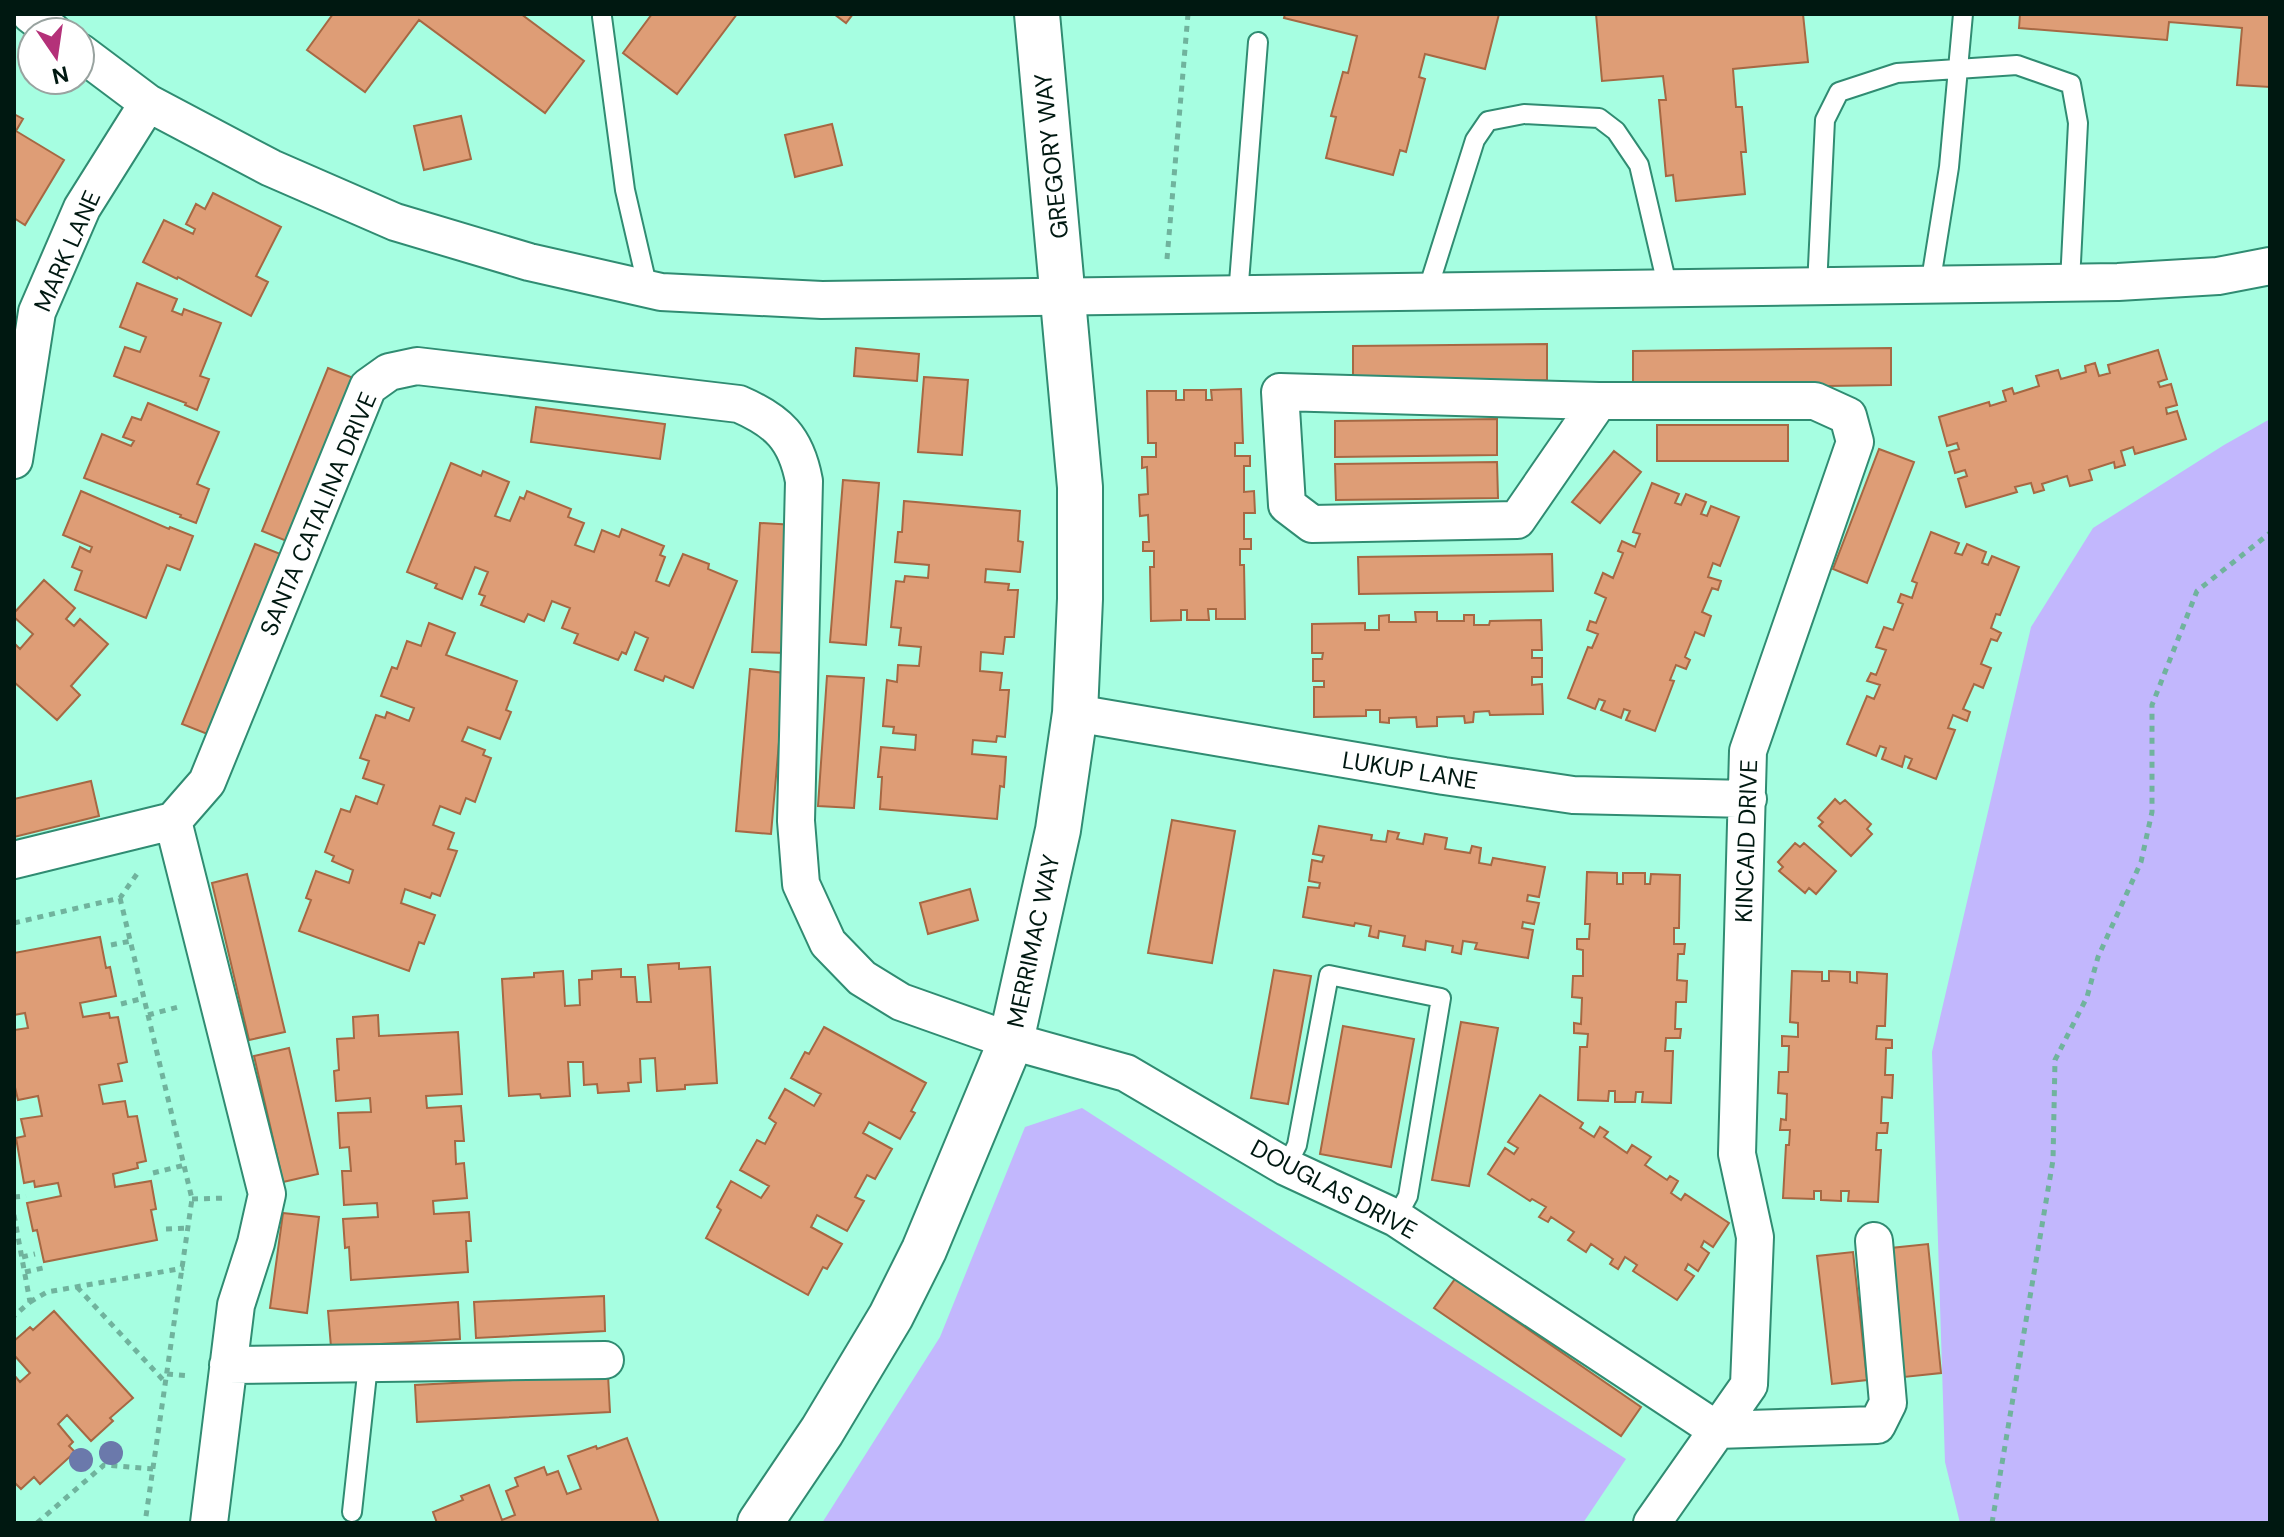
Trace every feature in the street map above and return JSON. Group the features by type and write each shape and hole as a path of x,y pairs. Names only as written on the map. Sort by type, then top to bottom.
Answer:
{"street":[{"name":"GREGORY WAY","path":"1037,14 1064,297"},
{"path":"96,64 148,103 271,168 395,222 529,262 661,292 822,300 1930,286 2218,276 2270,266"},
{"name":"MARK LANE","path":"14,460 26,309 82,208 148,103"},
{"name":"MERRIMAC WAY","path":"760,1523 822,1431 891,1316 924,1250 1011,1041 1058,830 1075,713 1080,599 1080,487 1064,297"},
{"name":"SANTA CATALINA DRIVE","path":"173,821 207,782 368,387 378,379 389,372 417,366 739,404 765,416 787,436 800,457 804,481 796,821 801,884 812,913 828,943 862,978 901,1002 1011,1041"},
{"name":"KINCAID DRIVE","path":"1599,401 1517,520 1312,524 1287,505 1280,392 1599,401 1815,401 1848,416 1855,442 1748,751 1737,1154 1755,1237 1749,1385 1652,1523"},
{"name":"LUKUP LANE","path":"1075,713 1573,795 1748,799"},
{"path":"14,860 173,821 267,1194 256,1243 236,1305 209,1523"},
{"name":"DOUGLAS DRIVE","path":"1011,1041 1126,1073 1286,1167 1396,1218 1717,1430"},
{"path":"1717,1430 1877,1425 1888,1403 1874,1241"},
{"path":"228,1365 605,1360"}],"lane":[{"path":"1930,286 1949,167 1963,14"},
{"path":"602,17 625,190 648,289"},
{"path":"1238,295 1258,42"},
{"path":"1817,287 1825,120 1839,92 1897,73 2017,65 2071,84 2078,123 2070,282"},
{"path":"1427,292 1475,140 1488,121 1524,114 1599,118 1616,131 1639,165 1668,289"},
{"path":"1286,1167 1297,1145 1329,975 1441,998 1408,1196 1396,1218"},
{"path":"352,1512 368,1365"}],"path":[{"path":"1163,296 1188,14"},
{"path":"1992,1523 2053,1160 2055,1060 2087,997 2098,957 2141,862 2152,812 2152,705 2197,591 2270,533"},
{"path":"14,923 120,898 139,871"},
{"path":"120,898 192,1199 145,1523"},
{"path":"111,945 131,941"},
{"path":"121,1004 144,998"},
{"path":"148,1015 186,1005"},
{"path":"153,1173 185,1165"},
{"path":"14,1197 26,1196"},
{"path":"192,1199 228,1198"},
{"path":"14,1215 30,1302"},
{"path":"166,1229 188,1228"},
{"path":"22,1257 35,1254"},
{"path":"25,1272 43,1268"},
{"path":"14,1316 47,1292 184,1268"},
{"path":"76,1286 166,1383"},
{"path":"37,1523 104,1465 153,1469"}],"shaded area":[{"path":"2270,419 2270,1523 1960,1523 1945,1462 1932,1052 2031,627 2093,528"},
{"path":"1082,1108 1626,1459 1583,1523 822,1523 940,1337 1025,1127"}],"building":[{"path":"333,14 521,14 584,61 545,113 419,20 365,92 307,50"},
{"path":"652,14 737,14 677,94 623,53"},
{"path":"834,14 853,14 846,23"},
{"path":"1285,14 1499,14 1485,69 1425,54 1419,77 1425,79 1406,152 1400,150 1393,175 1326,158 1336,117 1331,116 1343,72 1348,73 1357,36 1284,18"},
{"path":"1596,14 1803,14 1808,62 1733,69 1736,107 1742,107 1746,152 1741,152 1745,194 1676,201 1673,175 1666,176 1659,100 1666,100 1663,76 1602,81"},
{"path":"2020,14 2270,14 2270,87 2237,85 2242,28 2169,22 2167,40 2019,28"},
{"path":"14,114 23,119 16,131 64,160 25,225 14,218"},
{"path":"461,116 471,159 424,170 414,126"},
{"path":"832,124 842,165 795,177 785,135"},
{"path":"213,193 281,227 256,276 268,282 251,316 143,262 164,220 193,234 195,229 186,224 196,204 205,209"},
{"path":"137,283 177,299 172,311 182,315 184,309 221,323 200,376 209,379 197,410 114,376 125,347 140,352 146,337 120,327"},
{"path":"1547,344 1547,380 1353,382 1353,346"},
{"path":"856,348 919,354 917,381 854,376"},
{"path":"1891,348 1891,385 1633,389 1633,351"},
{"path":"2158,350 2167,379 2158,382 2160,387 2171,384 2177,405 2166,408 2167,414 2177,411 2186,439 2135,454 2133,447 2121,451 2125,465 2115,468 2114,462 2089,470 2092,480 2070,486 2067,476 2042,484 2044,490 2034,493 2031,483 2015,487 2017,492 1966,507 1958,479 1967,476 1965,470 1955,473 1949,452 1959,449 1957,443 1947,446 1939,417 1989,402 1990,406 2006,401 2003,391 2012,388 2014,394 2039,386 2036,376 2058,370 2061,379 2086,372 2085,366 2095,363 2099,376 2110,373 2108,365"},
{"path":"328,368 361,381 294,544 262,531"},
{"path":"924,377 968,380 962,455 918,452"},
{"path":"1241,389 1243,443 1235,443 1235,456 1250,456 1250,466 1244,466 1244,492 1254,491 1255,513 1244,513 1244,539 1251,539 1251,549 1240,549 1240,565 1244,565 1245,619 1216,619 1216,609 1208,609 1209,620 1187,620 1187,610 1181,610 1181,620 1151,621 1150,567 1154,567 1154,551 1143,551 1143,542 1149,542 1148,515 1140,516 1139,495 1148,494 1147,467 1142,468 1142,457 1156,457 1156,443 1148,443 1147,391 1176,391 1176,400 1184,400 1184,390 1206,390 1206,400 1212,400 1211,390"},
{"path":"148,403 219,432 197,484 209,489 196,523 84,478 102,434 131,446 134,441 123,437 132,417 141,420"},
{"path":"536,407 665,424 660,459 531,442"},
{"path":"1497,419 1497,455 1335,457 1335,421"},
{"path":"1657,425 1788,425 1788,461 1657,461"},
{"path":"1879,449 1914,462 1867,583 1833,569"},
{"path":"1614,451 1641,472 1600,523 1572,502"},
{"path":"1497,462 1498,498 1336,500 1335,464"},
{"path":"451,463 481,476 483,471 509,482 495,516 510,521 520,497 524,499 527,491 571,509 568,517 584,523 575,545 594,552 602,530 619,537 622,529 664,546 660,555 665,557 656,581 669,586 683,554 709,564 708,569 737,581 693,688 665,676 663,681 635,670 648,638 635,632 626,654 622,652 618,660 574,643 578,634 562,628 570,608 552,601 544,621 528,614 524,622 481,605 485,596 479,594 488,572 475,567 462,599 435,588 437,584 407,572"},
{"path":"843,480 879,483 866,645 830,642"},
{"path":"1652,483 1679,494 1675,503 1681,505 1686,494 1706,502 1701,514 1707,516 1711,506 1739,517 1720,566 1713,563 1708,577 1721,581 1718,590 1712,588 1702,612 1711,616 1704,636 1695,632 1685,657 1690,660 1686,669 1676,665 1670,680 1674,681 1655,731 1626,720 1630,711 1624,709 1621,718 1601,710 1605,701 1599,699 1595,709 1568,698 1588,647 1592,648 1598,634 1587,630 1590,621 1596,623 1606,598 1595,593 1603,573 1613,578 1623,553 1618,551 1622,541 1635,547 1640,534 1633,532"},
{"path":"81,491 169,529 193,536 180,570 167,565 146,618 75,590 82,571 72,567 80,547 90,552 92,547 63,535"},
{"path":"904,501 1020,511 1018,541 1023,542 1020,572 986,569 985,582 1009,584 1008,590 1018,590 1014,637 1005,637 1003,654 981,652 980,671 1002,673 1000,690 1009,690 1005,737 997,736 996,742 973,740 972,754 1006,757 997,819 880,809 882,777 878,777 881,747 915,750 916,735 893,733 894,727 883,726 887,680 897,682 898,665 919,666 921,647 899,645 901,628 891,627 896,581 904,582 905,576 928,578 929,565 895,562 898,532 902,532"},
{"path":"760,523 795,525 787,653 752,652"},
{"path":"1931,532 1959,543 1955,553 1962,555 1967,544 1986,552 1982,563 1988,565 1992,556 2019,567 2000,615 1996,614 1991,628 2001,633 1997,641 1991,639 1981,664 1991,668 1983,688 1974,684 1963,709 1970,712 1967,721 1953,715 1948,728 1955,730 1936,779 1908,768 1912,759 1905,756 1902,767 1882,759 1886,748 1880,746 1876,756 1847,744 1867,696 1874,699 1880,685 1867,681 1871,673 1876,675 1886,650 1876,647 1884,627 1893,630 1903,604 1898,602 1901,594 1912,598 1917,583 1912,581"},
{"path":"255,544 288,557 215,737 182,724"},
{"path":"1552,554 1553,591 1359,594 1358,557"},
{"path":"44,580 75,608 66,619 74,626 80,619 108,644 71,686 80,695 57,720 14,682 14,643 20,649 33,634 14,617 14,613"},
{"path":"1415,612 1437,612 1437,621 1464,621 1464,615 1474,615 1474,625 1489,625 1490,621 1541,620 1542,650 1532,650 1532,658 1542,658 1542,677 1532,677 1532,685 1542,684 1543,714 1490,715 1489,711 1474,712 1473,722 1465,723 1464,716 1437,717 1437,726 1417,727 1416,717 1389,718 1389,723 1380,722 1380,710 1366,710 1366,716 1314,717 1314,687 1324,687 1324,681 1313,681 1313,659 1322,659 1323,653 1312,653 1312,624 1365,623 1365,630 1379,630 1379,616 1389,615 1389,622 1416,622"},
{"path":"429,623 455,633 446,655 517,681 506,710 511,712 500,739 468,727 462,741 485,750 483,755 491,758 475,802 466,798 460,814 440,806 433,825 454,833 448,849 457,851 440,896 432,893 430,898 405,889 401,903 435,915 424,944 419,942 409,971 299,931 311,900 306,898 316,871 349,883 353,870 332,861 334,856 325,852 341,809 350,812 356,796 377,804 384,785 363,778 369,761 360,758 376,715 385,718 387,712 409,721 414,708 381,696 392,667 397,669 407,641 421,646"},
{"path":"750,669 785,673 771,834 736,831"},
{"path":"827,676 864,678 854,808 818,806"},
{"path":"91,781 99,816 14,837 14,799"},
{"path":"1835,799 1840,804 1845,800 1871,824 1867,829 1872,834 1851,856 1819,826 1823,822 1818,818"},
{"path":"1172,820 1235,831 1212,963 1148,953"},
{"path":"1319,826 1372,835 1371,840 1386,842 1388,831 1399,833 1397,839 1423,844 1425,834 1447,838 1445,849 1470,853 1472,846 1481,848 1479,863 1491,865 1493,858 1545,867 1539,897 1528,895 1527,901 1539,903 1534,924 1523,922 1522,928 1533,930 1528,958 1475,949 1477,943 1463,941 1461,954 1452,952 1453,946 1426,941 1425,950 1403,946 1405,936 1379,931 1378,938 1369,936 1371,926 1303,917 1308,887 1319,888 1320,883 1309,881 1312,860 1322,862 1324,856 1313,854"},
{"path":"1795,843 1800,847 1804,843 1836,871 1816,894 1809,888 1805,893 1779,871 1783,867 1778,862"},
{"path":"1587,872 1617,873 1617,884 1623,884 1623,873 1645,873 1645,884 1650,884 1651,874 1680,875 1679,928 1674,928 1674,944 1685,944 1684,954 1678,954 1677,980 1687,981 1686,1002 1676,1002 1675,1029 1681,1029 1680,1038 1666,1038 1665,1051 1673,1051 1671,1103 1642,1102 1643,1092 1636,1092 1635,1102 1615,1102 1615,1091 1609,1091 1608,1101 1578,1100 1580,1047 1587,1047 1588,1034 1574,1033 1574,1023 1581,1024 1582,998 1572,997 1573,976 1583,976 1583,950 1577,949 1577,939 1589,939 1590,924 1585,924"},
{"path":"247,874 285,1032 249,1040 212,883"},
{"path":"970,889 978,920 928,934 920,903"},
{"path":"100,937 116,996 80,1003 83,1017 109,1013 110,1018 118,1017 127,1062 118,1064 122,1081 99,1085 103,1104 125,1101 128,1117 137,1116 146,1161 137,1163 138,1168 113,1174 115,1187 151,1181 156,1209 151,1210 157,1240 44,1262 27,1203 61,1196 58,1183 35,1187 34,1181 24,1183 16,1138 25,1136 21,1119 42,1116 38,1096 18,1100 14,1083 14,1030 28,1028 25,1013 14,1015 14,953"},
{"path":"679,963 679,969 710,967 717,1083 657,1091 655,1058 640,1059 641,1082 628,1083 629,1091 598,1093 597,1084 584,1085 583,1062 568,1062 570,1096 509,1096 502,979 563,971 565,1006 580,1005 579,980 592,979 592,971 621,969 621,977 635,977 637,1002 651,1002 648,965"},
{"path":"1274,970 1311,976 1288,1104 1251,1098"},
{"path":"1792,971 1822,972 1822,981 1829,981 1829,971 1850,972 1850,982 1857,983 1857,972 1887,974 1885,1026 1877,1026 1876,1039 1892,1040 1892,1048 1886,1048 1885,1075 1893,1075 1892,1098 1882,1097 1881,1123 1888,1123 1887,1133 1877,1133 1876,1150 1881,1150 1878,1202 1848,1201 1849,1191 1841,1191 1841,1201 1821,1200 1821,1191 1814,1191 1814,1199 1783,1198 1786,1145 1789,1145 1790,1130 1780,1130 1781,1119 1786,1120 1787,1094 1778,1093 1779,1072 1788,1072 1789,1046 1782,1046 1782,1036 1798,1037 1798,1023 1790,1022"},
{"path":"378,1015 379,1036 458,1032 462,1094 426,1096 427,1108 461,1106 464,1141 455,1141 456,1164 464,1163 467,1198 433,1201 434,1214 469,1212 471,1241 466,1241 468,1272 351,1280 343,1219 378,1217 377,1203 344,1205 342,1171 351,1171 349,1147 340,1148 338,1113 371,1112 370,1098 336,1101 334,1071 339,1070 337,1039 354,1038 353,1017"},
{"path":"1461,1022 1498,1028 1469,1186 1432,1180"},
{"path":"1343,1026 1414,1039 1391,1167 1320,1154"},
{"path":"824,1027 926,1083 911,1111 915,1113 900,1139 869,1122 863,1133 892,1149 875,1179 867,1175 855,1197 864,1201 847,1231 817,1215 811,1227 842,1244 827,1269 823,1267 808,1295 706,1238 721,1210 717,1207 731,1181 761,1198 769,1186 740,1170 757,1140 765,1144 776,1123 769,1118 785,1089 814,1106 821,1094 791,1078"},
{"path":"289,1048 318,1174 283,1182 254,1056"},
{"path":"1540,1095 1583,1123 1580,1128 1594,1137 1600,1127 1608,1132 1604,1137 1627,1153 1632,1145 1651,1157 1645,1165 1667,1180 1670,1176 1678,1181 1671,1193 1681,1200 1685,1194 1729,1223 1713,1247 1704,1241 1701,1247 1709,1253 1698,1271 1688,1264 1685,1270 1694,1276 1677,1300 1633,1271 1637,1265 1625,1257 1618,1269 1610,1264 1613,1259 1591,1244 1586,1252 1568,1240 1574,1232 1551,1217 1548,1222 1539,1217 1546,1207 1532,1199 1530,1201 1488,1174 1505,1148 1514,1154 1518,1148 1508,1142"},
{"path":"283,1213 319,1217 307,1313 270,1308"},
{"path":"1928,1244 1941,1373 1904,1377 1891,1248"},
{"path":"1853,1252 1867,1380 1832,1384 1817,1256"},
{"path":"1455,1279 1641,1407 1621,1436 1434,1308"},
{"path":"604,1296 605,1331 476,1338 474,1302"},
{"path":"458,1302 460,1339 331,1347 328,1311"},
{"path":"54,1311 133,1398 110,1418 113,1421 91,1441 67,1415 58,1424 73,1442 69,1446 75,1452 40,1484 34,1477 21,1489 14,1482 14,1375 20,1382 30,1373 14,1355 14,1341 30,1327 33,1330"},
{"path":"608,1375 610,1412 417,1422 415,1385"},
{"path":"627,1438 659,1523 437,1523 433,1512 489,1485 502,1520 515,1515 506,1491 518,1486 515,1478 544,1467 547,1475 558,1471 567,1494 581,1489 568,1456"}]}
